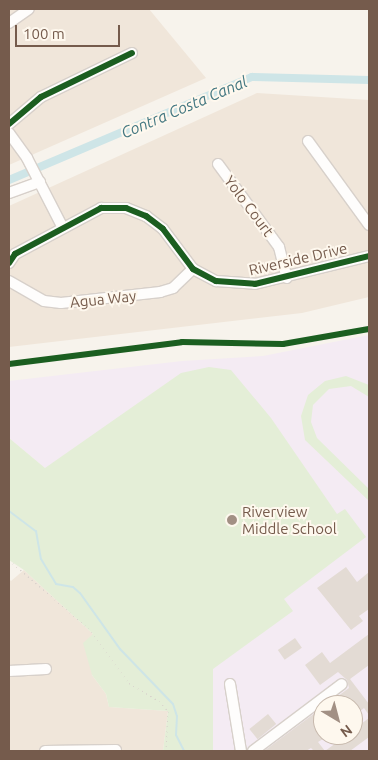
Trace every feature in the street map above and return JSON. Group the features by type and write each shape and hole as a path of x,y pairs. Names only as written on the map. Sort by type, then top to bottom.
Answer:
{"street":[{"path":"9,23 29,9"},
{"path":"9,124 41,97 132,53"},
{"path":"9,134 27,158 62,226"},
{"path":"308,142 369,225"},
{"name":"Yolo Court","path":"218,164 279,246 287,278"},
{"path":"9,193 41,186"},
{"name":"Riverside Drive","path":"9,263 16,254 62,226 101,208 126,208 163,228 193,269 216,281 236,285 287,278 369,256"},
{"name":"Agua Way","path":"9,281 44,300 61,303 160,292 173,288 193,269"},
{"path":"9,671 46,669"},
{"path":"230,684 241,751"},
{"path":"253,751 342,684"},
{"path":"45,751 116,750"}],"path":[{"path":"9,560 88,628 129,683 159,701 168,711 166,751"}],"shaded area":[{"path":"9,9 149,9 206,78 9,165"},
{"path":"257,93 369,100 369,297 302,313 9,347 9,206"},
{"name":"Riverview Middle School","path":"369,335 369,751 213,751 213,669 45,468 9,438 9,381 182,361 263,356"},
{"path":"24,570 93,634 92,675 106,694 109,707 168,711 163,751 9,751 9,579 11,581"}],"green space":[{"path":"209,367 231,370 271,418 337,514 345,509 366,537 284,599 293,611 213,669 213,751 163,751 168,711 109,707 106,694 92,675 83,643 93,634 24,570 9,560 9,438 45,468 181,373"},
{"path":"346,376 369,385 369,397 351,386 329,389 313,405 311,422 317,438 369,489 369,501 305,440 301,416 308,395 325,381"}],"building":[{"path":"346,567 357,582 369,572 369,609 359,616 363,621 351,630 317,588"},
{"path":"369,634 369,665 350,679 362,695 340,695 349,688 347,680 338,672 320,685 305,665 322,652 330,663"},
{"path":"295,638 302,648 285,660 278,650"},
{"path":"363,696 369,704 369,715 364,708"},
{"path":"268,714 276,724 258,739 249,729"},
{"path":"313,714 313,745 320,745 325,751 314,751 311,748 306,751 264,751"},
{"path":"369,718 369,737 363,741 363,722"},
{"path":"333,745 358,745 350,751 325,751"}],"waterway":[{"name":"Contra Costa Canal","path":"9,180 252,77 369,80"},
{"path":"9,511 36,531 41,559 56,584 73,587 80,593 120,649 173,704 177,716 176,735 184,751"}],"cycle path":[{"path":"9,124 41,97 132,53"},
{"path":"9,263 15,254 101,208 126,208 146,216 163,229 193,269 216,281 255,284 369,256"},
{"path":"9,364 182,342 283,344 369,329"}],"place":[{"name":"Riverview Middle School","path":"232,520"}]}
